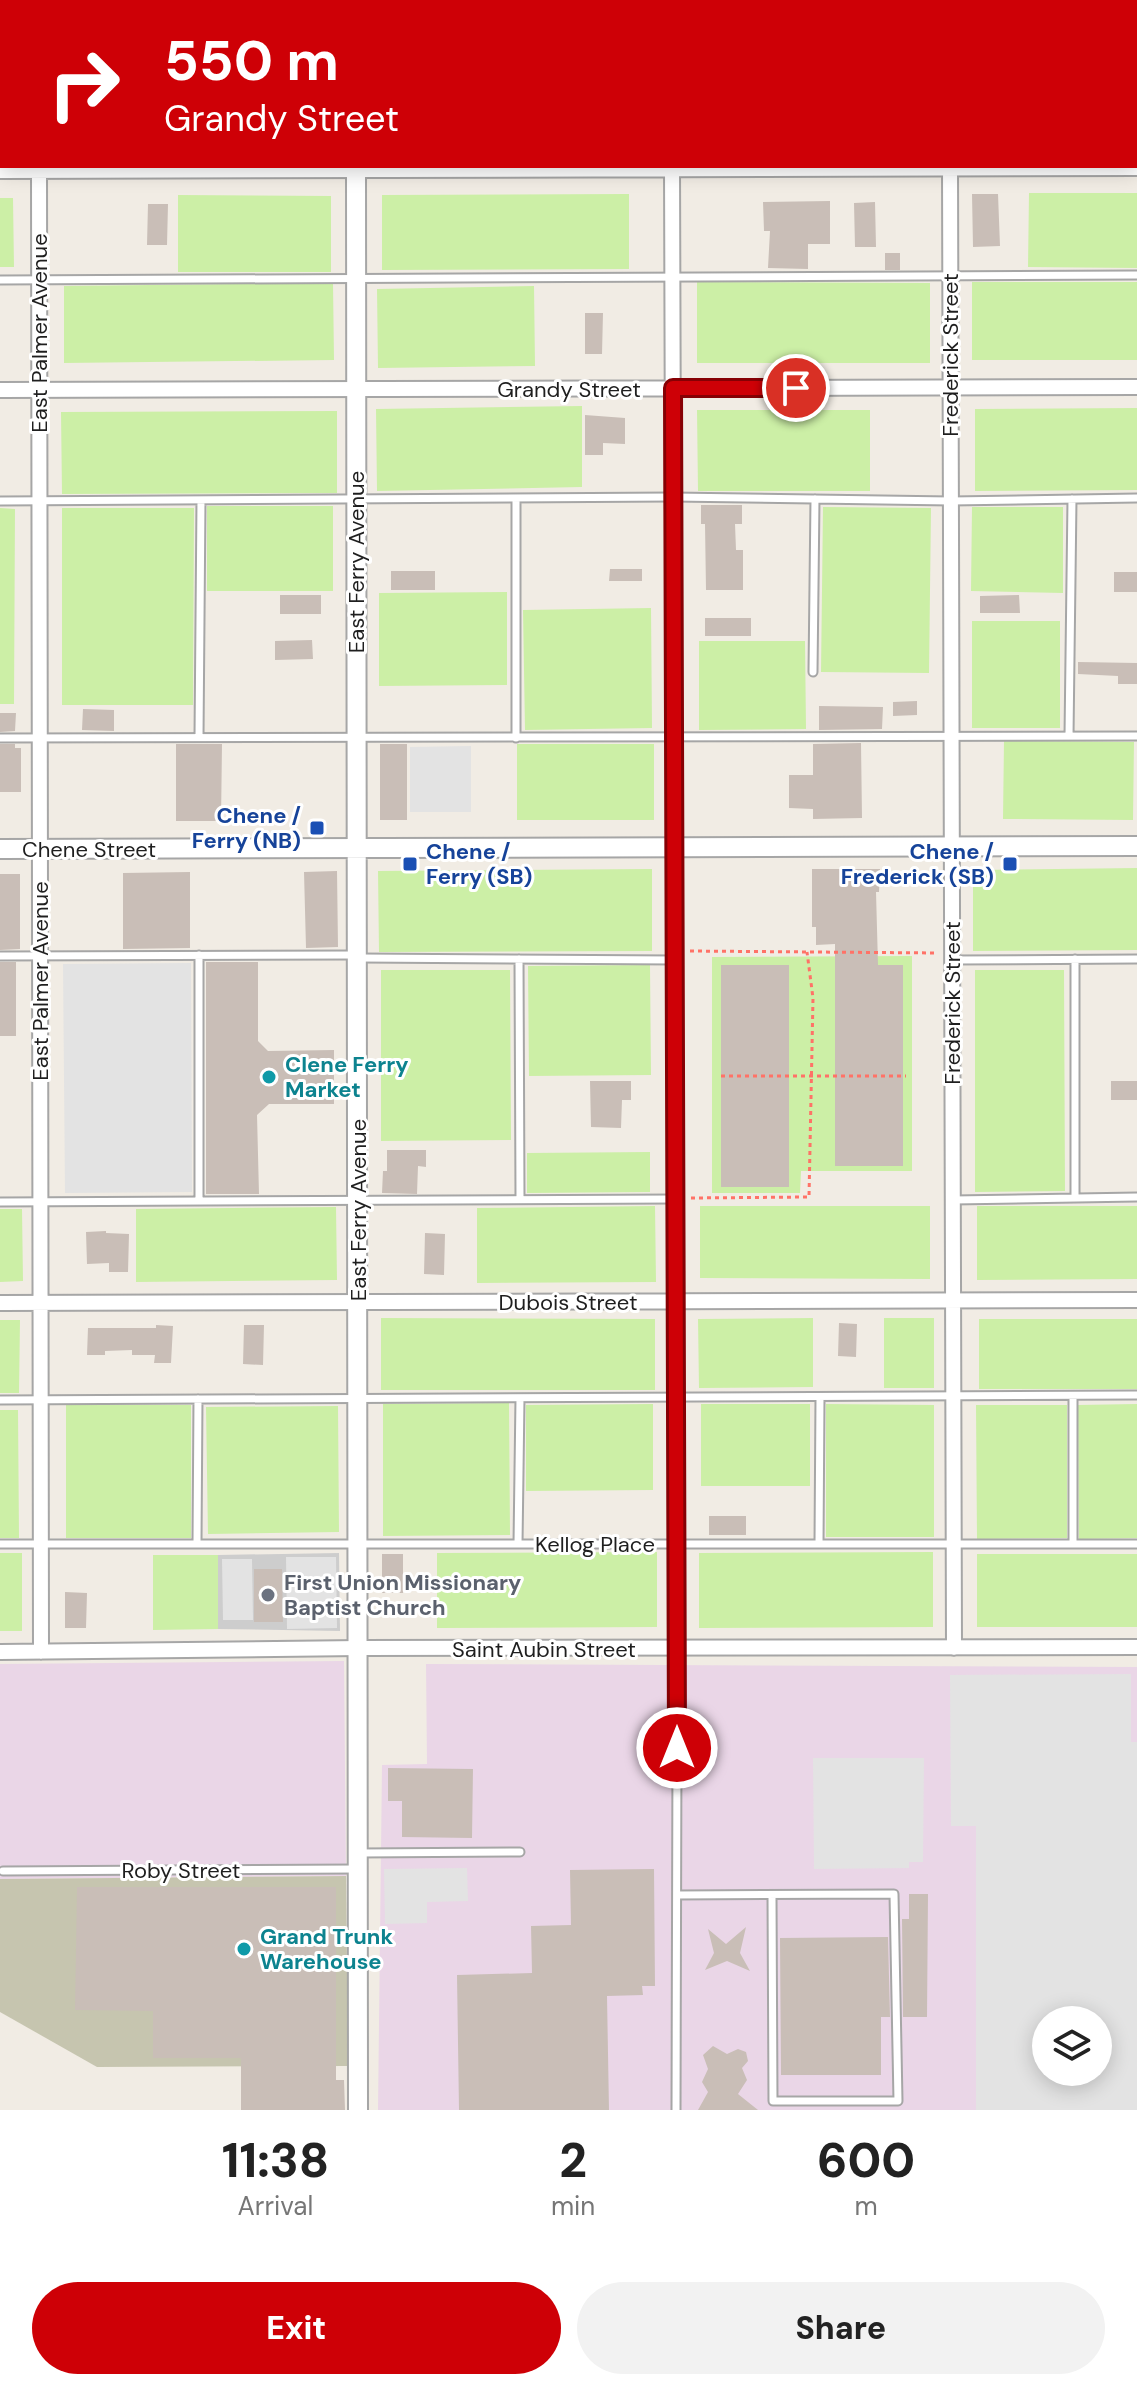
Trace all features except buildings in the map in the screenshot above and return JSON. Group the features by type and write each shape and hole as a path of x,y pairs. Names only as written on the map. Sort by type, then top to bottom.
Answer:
{"street":[{"path":"0,171 39,168 672,168 677,1748"},
{"name":"East Palmer Avenue","path":"39,168 41,1652"},
{"name":"East Ferry Avenue","path":"356,168 360,1648 358,2110"},
{"name":"Frederick Street","path":"950,168 954,1648"},
{"name":"Grandy Street","path":"0,390 1137,387"},
{"name":"Chene Street","path":"0,849 1137,846"},
{"name":"Dubois Street","path":"0,1303 1137,1300"},
{"name":"Saint Aubin Street","path":"0,1652 360,1648 1137,1647"}],"lane":[{"path":"0,280 1137,275"},
{"path":"0,501 673,497 951,501 1137,498"},
{"path":"516,498 516,738"},
{"path":"813,672 815,499"},
{"path":"1069,736 1072,499"},
{"path":"199,737 201,500"},
{"path":"0,738 1137,736"},
{"path":"199,955 199,1201"},
{"path":"0,956 519,959 674,956"},
{"path":"952,956 1137,959"},
{"path":"519,959 520,1199"},
{"path":"1075,959 1075,1198"},
{"path":"953,1200 1137,1197"},
{"path":"0,1202 675,1199"},
{"path":"0,1400 1137,1395"},
{"path":"1073,1396 1073,1544"},
{"path":"819,1544 820,1397"},
{"path":"518,1544 520,1398"},
{"path":"197,1543 198,1399"},
{"name":"Kellog Place","path":"0,1544 1137,1544"},
{"path":"676,2110 677,1748"},
{"name":"Roby Street","path":"3,1871 360,1861 520,1852"},
{"path":"677,1895 894,1894 898,2101 773,2101 772,1895"}],"path":[{"path":"675,1199 809,1197 813,998 807,952"},
{"path":"674,956 807,952 952,956"},
{"path":"721,1076 906,1076"}],"shaded area":[{"path":"471,746 471,812 410,812 410,747"},
{"path":"191,963 192,1192 65,1193 63,964"},
{"path":"339,1553 340,1631 218,1629 218,1555"},
{"path":"286,1557 336,1557 337,1628 287,1629"},
{"path":"222,1559 252,1559 253,1620 223,1620"},
{"path":"344,1661 346,1876 1,1879 0,1906 0,1664"},
{"path":"426,1664 1137,1667 1137,2110 378,2110 382,1765 427,1764"},
{"path":"1131,1674 1131,1742 1137,1742 1137,2110 976,2110 976,1826 951,1826 950,1675"},
{"path":"813,1758 924,1758 923,1862 909,1862 909,1868 814,1869"},
{"path":"467,1868 468,1901 427,1902 427,1923 385,1924 384,1869"},
{"path":"346,1876 348,2066 97,2067 0,2012 0,1879"}],"green space":[{"path":"1029,193 1137,193 1137,268 1028,267"},
{"path":"629,194 629,269 382,270 382,195"},
{"path":"178,195 331,196 331,272 178,272"},
{"path":"0,198 13,198 14,267 0,267"},
{"path":"697,282 930,283 930,363 697,363"},
{"path":"972,282 1137,282 1137,360 972,360"},
{"path":"333,283 334,360 64,363 64,286"},
{"path":"534,286 535,366 378,368 377,289"},
{"path":"582,406 582,487 377,491 376,409"},
{"path":"1137,408 1137,490 975,491 975,409"},
{"path":"697,410 870,410 870,491 698,491"},
{"path":"337,411 337,493 62,494 61,412"},
{"path":"207,506 333,506 333,591 207,591"},
{"path":"823,507 931,508 929,673 821,672"},
{"path":"972,507 1063,507 1063,593 971,591"},
{"path":"0,508 15,509 14,704 0,704"},
{"path":"62,508 194,508 193,705 62,705"},
{"path":"507,592 507,685 379,686 379,593"},
{"path":"651,608 652,728 525,730 523,610"},
{"path":"972,621 1060,621 1060,728 972,728"},
{"path":"699,641 805,641 806,729 699,730"},
{"path":"1004,741 1134,742 1133,820 1003,819"},
{"path":"517,744 654,744 654,820 517,820"},
{"path":"1137,868 1137,950 973,951 973,870"},
{"path":"652,869 652,951 379,952 378,871"},
{"path":"912,956 912,1171 801,1171 800,1193 712,1193 712,957"},
{"path":"650,965 651,1075 529,1076 528,966"},
{"path":"381,970 510,970 511,1140 381,1141"},
{"path":"975,970 1064,970 1065,1191 975,1192"},
{"path":"650,1152 650,1192 527,1193 527,1153"},
{"path":"655,1206 656,1282 477,1283 477,1208"},
{"path":"700,1206 930,1206 930,1279 700,1278"},
{"path":"977,1206 1137,1206 1137,1279 977,1280"},
{"path":"336,1207 337,1280 136,1282 136,1209"},
{"path":"0,1209 22,1209 23,1281 0,1282"},
{"path":"381,1318 655,1319 655,1390 381,1390"},
{"path":"813,1318 813,1387 699,1388 698,1319"},
{"path":"884,1318 934,1318 934,1388 884,1388"},
{"path":"979,1319 1137,1319 1137,1389 979,1389"},
{"path":"0,1320 20,1320 19,1393 0,1393"},
{"path":"509,1403 510,1535 383,1536 383,1404"},
{"path":"653,1404 653,1490 526,1491 526,1405"},
{"path":"701,1404 810,1404 810,1486 701,1486"},
{"path":"826,1404 934,1405 934,1537 826,1537"},
{"path":"1137,1404 1137,1538 1079,1539 1078,1405"},
{"path":"66,1405 191,1405 191,1538 66,1538"},
{"path":"976,1405 1067,1405 1067,1538 977,1539"},
{"path":"338,1406 339,1532 208,1534 206,1407"},
{"path":"0,1410 18,1410 19,1538 0,1538"},
{"path":"657,1552 657,1627 437,1628 437,1553"},
{"path":"933,1552 933,1627 699,1628 699,1553"},
{"path":"0,1553 22,1553 22,1631 0,1631"},
{"path":"977,1554 1137,1554 1137,1627 977,1627"},
{"path":"153,1555 218,1555 218,1629 153,1630"}],"place":[{"name":"Chene / Ferry (NB)","path":"317,828"},
{"name":"Chene / Ferry (SB)","path":"410,864"},
{"name":"Chene / Frederick (SB)","path":"1010,864"},
{"name":"Clene Ferry Market","path":"269,1077"},
{"name":"First Union Missionary Baptist Church","path":"268,1595"},
{"name":"Grand Trunk Warehouse","path":"244,1949"}],"route":[{"path":"677,1748 673,388 796,388"}]}
